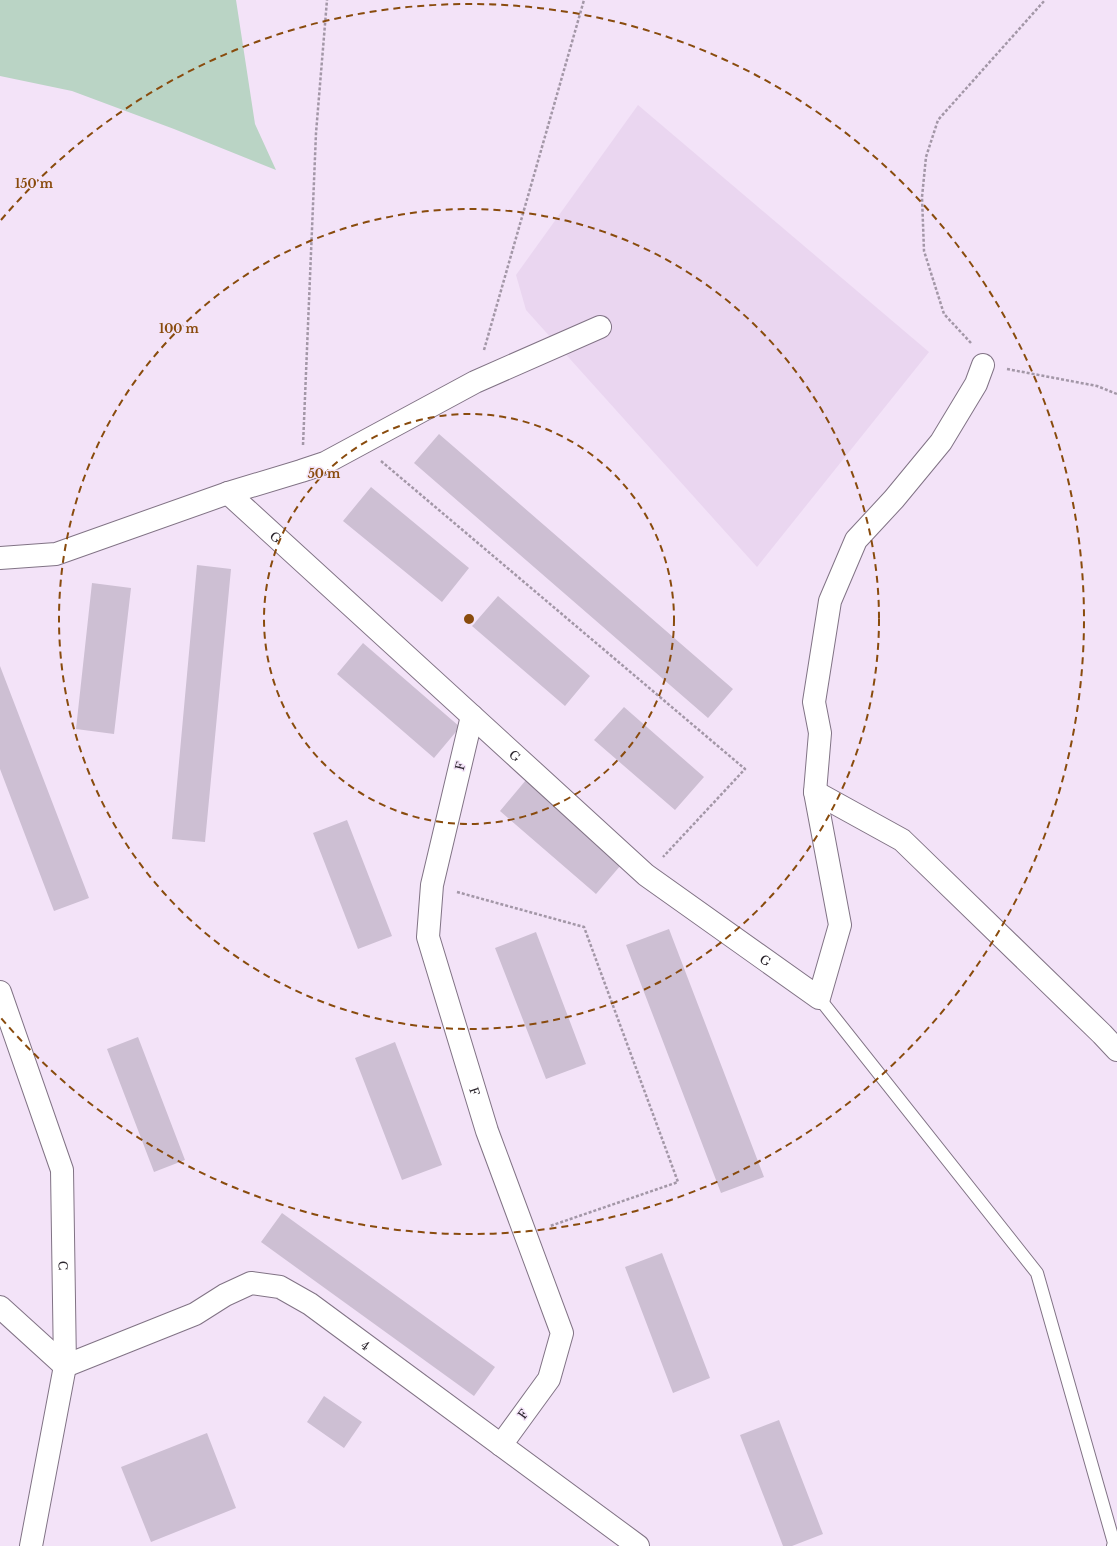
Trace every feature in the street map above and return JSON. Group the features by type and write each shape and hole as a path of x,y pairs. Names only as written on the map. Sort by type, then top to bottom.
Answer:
{"street":[{"path":"0,558 56,554 228,493 325,463 475,382 600,326"},
{"path":"819,998 840,924 815,792 820,733 814,702 830,601 856,540 894,499 941,442 976,384 983,365"},
{"name":"G","path":"228,493 646,875 819,998"},
{"name":"F","path":"472,716 432,885 428,937 487,1131 562,1333 549,1379 501,1445"},
{"path":"815,792 902,840 1117,1050"},
{"name":"C","path":"0,992 62,1170 65,1366 31,1546"},
{"name":"4","path":"65,1366 195,1314 225,1295 251,1283 280,1288 310,1304 638,1546"},
{"path":"0,1307 65,1366"}],"lane":[{"path":"819,998 1037,1272 1114,1543 1113,1546"}],"path":[{"path":"301,471 316,133 327,0"},
{"path":"475,382 584,0"},
{"path":"1045,0 938,120 926,157 922,197 924,251 944,314 973,345 983,365 1097,386 1117,394"},
{"path":"360,444 745,769 646,875"},
{"path":"432,885 584,926 678,1182 526,1234"}],"shaded area":[{"path":"638,105 929,352 757,567 526,310 516,275"}],"green space":[{"path":"0,0 236,0 255,124 276,170 174,129 72,91 0,76"}],"building":[{"path":"439,434 733,689 708,718 414,463"},
{"path":"371,487 469,568 442,602 343,521"},
{"path":"197,565 231,569 205,842 172,839"},
{"path":"92,583 131,588 114,734 76,729"},
{"path":"498,596 590,676 565,706 472,626"},
{"path":"363,643 460,727 434,758 337,674"},
{"path":"0,666 89,898 54,911 0,769"},
{"path":"624,707 704,777 675,810 594,740"},
{"path":"531,774 627,858 596,894 500,811"},
{"path":"347,820 392,936 358,949 313,833"},
{"path":"669,929 764,1177 721,1193 626,945"},
{"path":"536,932 586,1064 546,1079 495,948"},
{"path":"138,1037 185,1160 154,1172 107,1049"},
{"path":"395,1042 442,1165 402,1180 355,1058"},
{"path":"282,1213 495,1367 474,1396 261,1242"},
{"path":"662,1253 710,1378 673,1393 625,1267"},
{"path":"324,1396 362,1422 344,1448 307,1422"},
{"path":"779,1420 823,1534 792,1546 783,1546 740,1435"},
{"path":"207,1433 236,1508 151,1542 121,1467"}]}
